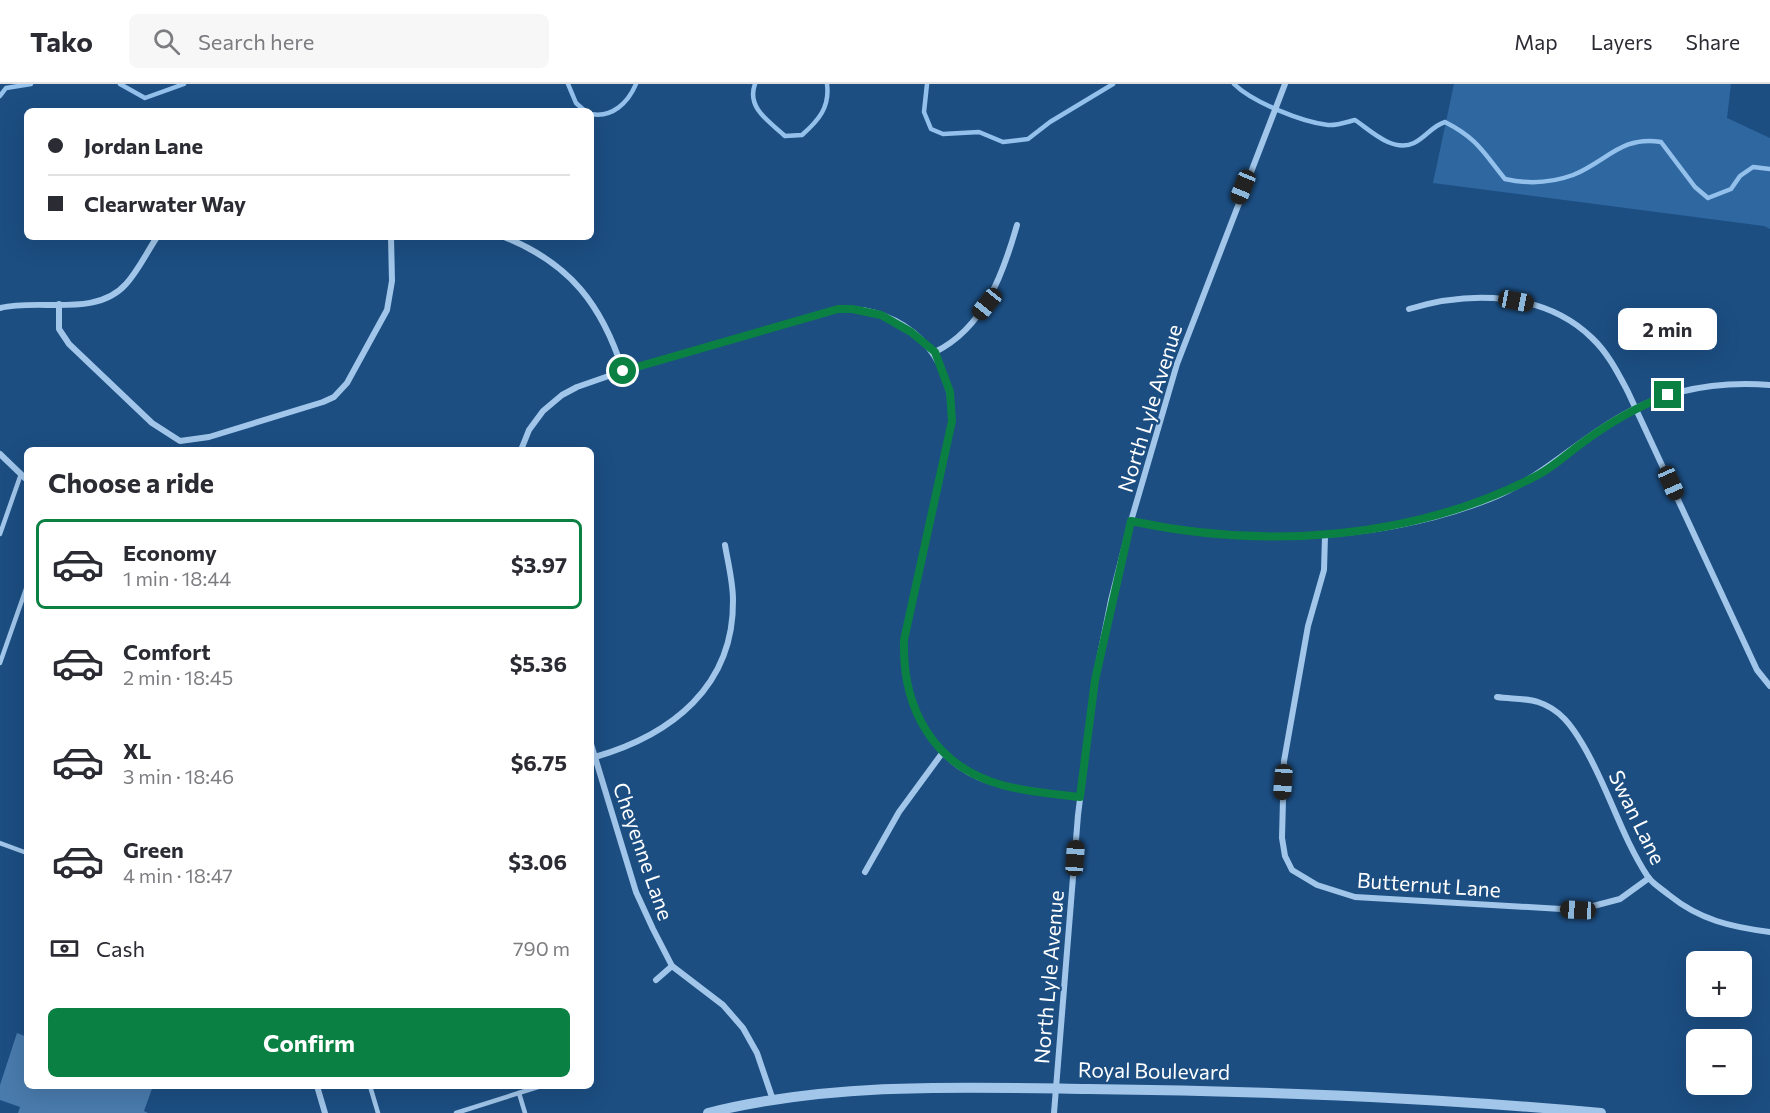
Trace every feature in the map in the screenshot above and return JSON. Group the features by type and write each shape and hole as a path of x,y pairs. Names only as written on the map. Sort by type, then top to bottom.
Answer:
{"street":[{"name":"North Lyle Avenue","path":"1054,1113 1054,1089 1065,989 1080,797 1095,680 1131,521 1177,364 1284,86"},
{"path":"935,352 956,338 987,304 1006,265 1017,225"},
{"path":"0,308 25,303 91,302 116,292 131,279 155,240"},
{"path":"58,304 60,329 69,344 152,423 180,441 209,437 323,402 344,387 387,310 392,281 391,240"},
{"path":"510,240 554,264 584,291 607,326 623,371"},
{"path":"1409,309 1438,301 1471,297 1531,304 1554,314 1592,338 1608,356 1637,408 1757,670 1770,686"},
{"path":"522,447 535,421 562,394 623,371 838,309 852,309 881,315 911,332 935,352 947,379 952,421 907,619 903,661 911,701 922,723 943,752 964,769 994,783 1023,790 1080,797"},
{"path":"1131,521 1202,532 1325,536 1411,523 1490,499 1540,474 1603,428 1637,408 1668,395 1700,387 1747,383 1770,385"},
{"path":"0,453 24,477"},
{"name":"Butternut Lane","path":"1325,536 1324,570 1306,636 1284,761 1282,838 1285,856 1292,870 1317,885 1355,897 1578,910 1620,899 1649,879"},
{"path":"595,757 635,744 660,732 681,716 704,690 723,656 733,613 732,585 725,545"},
{"name":"Swan Lane","path":"1497,698 1537,701 1555,710 1570,724 1594,765 1649,879 1687,909 1704,918 1730,927 1770,932"},
{"path":"865,872 899,812 943,752"},
{"name":"Cheyenne Lane","path":"594,754 636,892 672,966 723,1005 743,1028 757,1053 773,1100"},
{"path":"656,980 672,966"},
{"path":"317,1089 325,1113"},
{"name":"Royal Boulevard","path":"708,1113 773,1100 882,1091 1054,1089 1370,1096 1601,1113"}],"lane":[{"path":"0,534 21,474"},
{"path":"0,663 24,595"},
{"path":"0,843 24,852"},
{"path":"371,1089 378,1113"},
{"path":"456,1113 532,1089"},
{"path":"519,1093 525,1113"}],"shaded area":[{"path":"1454,84 1731,84 1727,118 1770,138 1770,229 1764,226 1433,183"}],"building":[{"path":"17,1033 24,1036 24,1089 152,1089 144,1111 148,1113 18,1113 20,1107 0,1100 0,1085"}],"waterway":[{"path":"0,96 6,88 31,84"},
{"path":"120,84 145,98 184,84"},
{"path":"568,84 576,103 582,108"},
{"path":"594,114 606,114 618,108 629,97 636,84"},
{"path":"755,84 754,100 761,114 785,136 802,135 814,124 827,100 827,84"},
{"path":"927,84 924,112 931,129 943,134 979,132 1003,142 1028,139 1050,122 1113,84"},
{"path":"1234,84 1253,98 1292,115 1328,125 1355,120 1375,135 1398,145 1414,143 1445,122 1473,140 1505,179 1513,181 1539,182 1565,178 1585,170 1625,146 1647,141 1661,142 1695,187 1708,198 1731,189 1740,176 1753,167 1770,169"}],"route":[{"path":"623,371 838,309 852,309 881,315 896,322 925,342 935,352 947,379 952,421 907,619 903,661 911,701 935,743 964,769 985,780 1002,785 1080,797 1095,680 1111,600 1131,521 1202,532 1274,536 1325,536 1411,523 1490,499 1540,474 1621,415 1668,395"}]}
